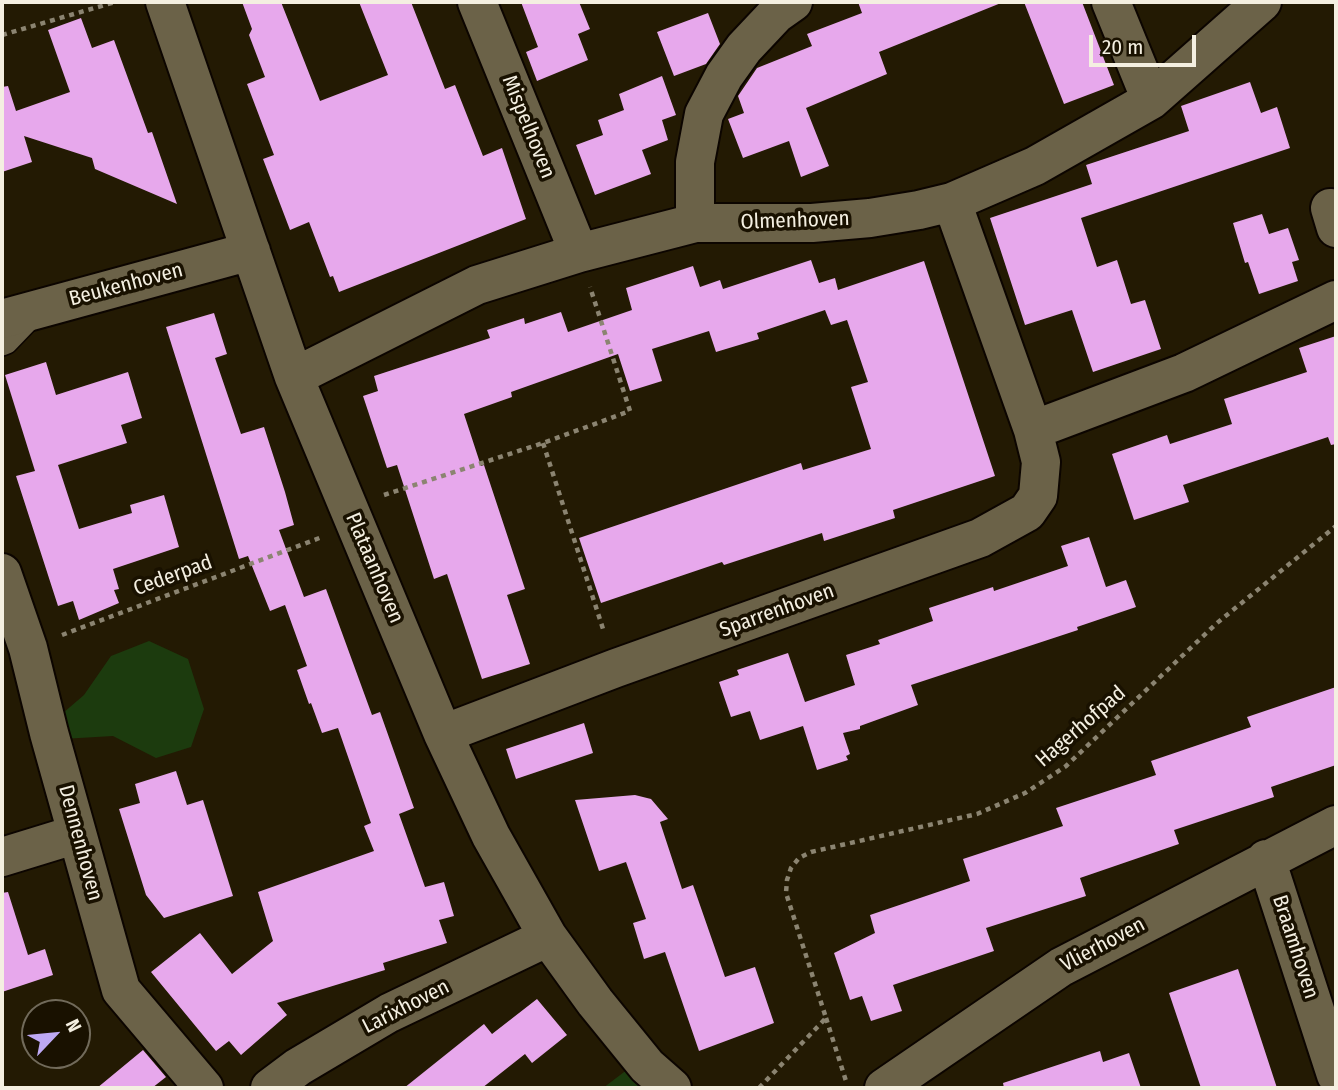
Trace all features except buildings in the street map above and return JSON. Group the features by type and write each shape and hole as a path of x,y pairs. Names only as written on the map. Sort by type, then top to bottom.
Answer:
{"street":[{"name":"Plataanhoven","path":"165,2 294,377 443,734 491,836 548,937 595,1002 648,1066 672,1088"},
{"name":"Mispelhoven","path":"477,2 579,253"},
{"path":"695,223 695,162 704,114 724,76 744,48 776,14 793,2"},
{"path":"1111,2 1151,100"},
{"name":"Olmenhoven","path":"294,377 477,285 579,253 695,223 811,223 870,218 952,202 1035,166 1151,100 1262,2"},
{"name":"Sparrenhoven","path":"443,734 616,668 980,538 1027,512 1038,496 1041,462 1033,430 952,202"},
{"name":"Beukenhoven","path":"2,319 251,251"},
{"path":"1033,430 1184,373 1336,300"},
{"name":"Dennenhoven","path":"2,573 28,648 121,990 204,1088"},
{"name":"Vlierhoven","path":"884,1088 1061,967 1336,825"},
{"path":"2,858 77,834"},
{"name":"Braamhoven","path":"1266,859 1336,1075"},
{"name":"Larixhoven","path":"270,1088 298,1067 390,1013 548,937"}],"lane":[{"path":"2,345 40,309"}],"path":[{"path":"2,34 115,2"},
{"name":"Cederpad","path":"28,648 352,516 630,411 579,253"},
{"path":"543,443 616,668"},
{"name":"Hagerhofpad","path":"847,1088 786,893 791,868 799,858 811,852 977,814 1025,793 1066,766 1217,623 1336,526"},
{"path":"759,1088 826,1018"}],"green space":[{"path":"149,641 188,659 204,709 191,747 156,758 113,736 62,739 56,719 84,695 111,656"},
{"path":"632,1066 649,1088 603,1088"}]}
